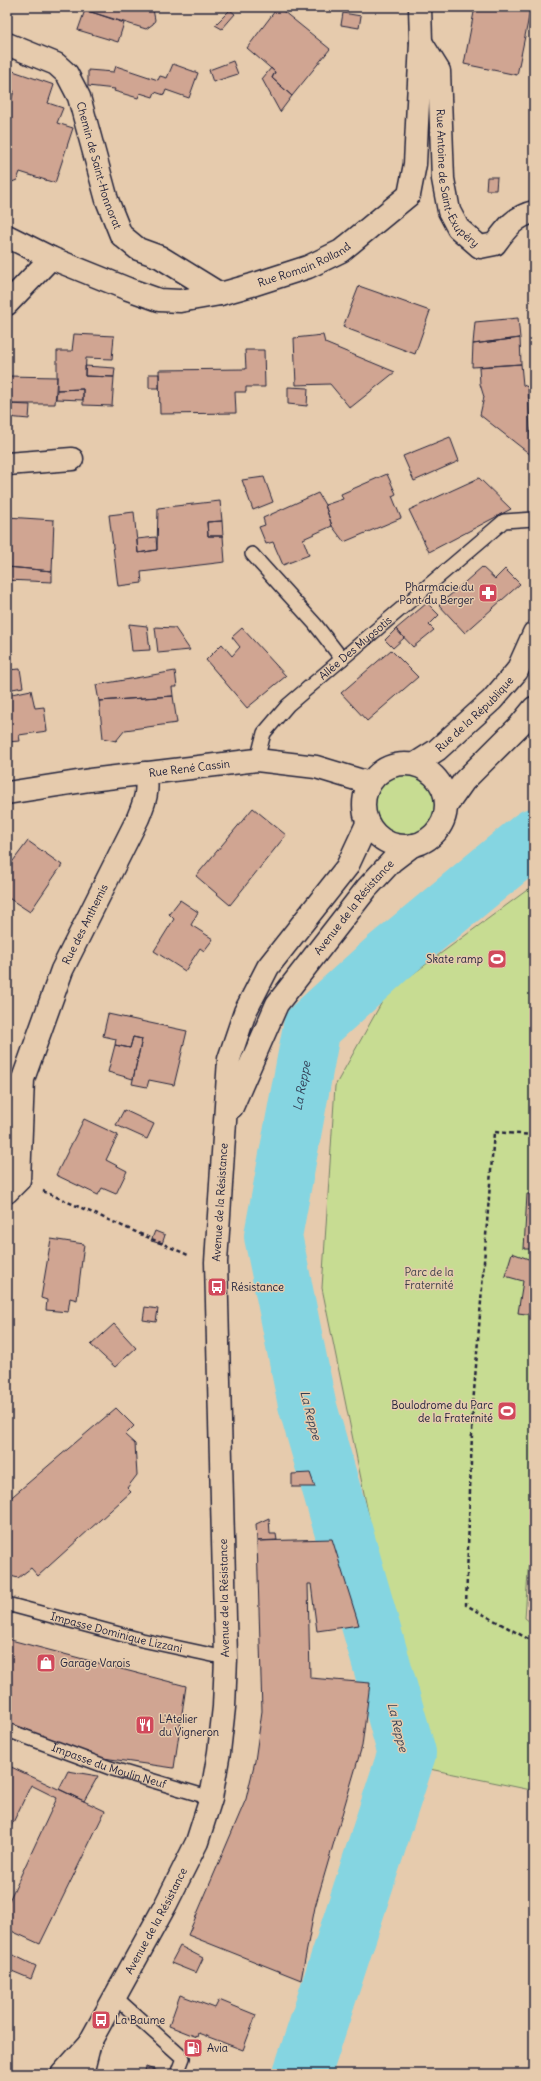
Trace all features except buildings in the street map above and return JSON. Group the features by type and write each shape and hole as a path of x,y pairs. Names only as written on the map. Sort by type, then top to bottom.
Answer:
{"main road":[{"name":"Rue Romain Rolland","path":"7,236 51,258 128,289 159,300 180,301 220,294 308,267 342,251 409,195 415,164 421,42 420,7"},
{"name":"Rue Antoine de Saint-Exupéry","path":"421,42 438,71 443,179 449,211 458,228 480,247 495,244 508,227 522,214 534,212"},
{"name":"Chemin de Saint-Honnorat","path":"7,44 56,64 67,74 80,97 107,200 121,235 138,249 160,257 220,294"},
{"path":"7,304 51,258"},
{"path":"7,464 72,460"},
{"name":"Rue de la République","path":"415,764 437,750 492,700 517,671 534,633"},
{"path":"447,806 444,792 438,779 428,770 415,764 402,763 389,766 378,773 369,783 364,796 367,824 382,840 402,846 413,845 430,838 442,824 447,806 464,781 520,725 534,708"},
{"name":"Rue René Cassin","path":"7,793 146,773 257,760 316,767 369,783"},
{"name":"Rue des Anthemis","path":"13,1186 15,1080 62,970 138,818 148,786 146,773"},
{"name":"Avenue de la Résistance","path":"82,2074 90,2042 166,1904 197,1842 211,1798 224,1707 226,1658 216,1262 229,1059 245,1012 268,968 347,867 367,824"},
{"name":"Avenue de la Résistance","path":"226,1124 250,1064 277,1004 367,888 392,861 413,845"},
{"name":"Avenue de la Résistance","path":"62,2074 90,2042"}],"lane":[{"name":"Allée Des Myosotis","path":"257,760 264,732 288,705 504,521 534,519"},
{"path":"252,554 315,624 342,659"},
{"name":"Impasse Dominique Lizzani","path":"7,1604 142,1640 226,1658"},
{"name":"Impasse du Moulin Neuf","path":"7,1730 110,1768 211,1798"},
{"path":"114,1996 183,2058 177,2074"}],"path":[{"path":"534,1135 494,1132 474,1405 466,1605 534,1642"},
{"path":"13,1186 188,1255"}],"green space":[{"path":"397,764 413,764 428,771 439,782 446,797 446,813 443,821 434,834 421,843 413,846 397,846 382,839 371,828 364,813 364,797 371,782 382,771"},
{"name":"Parc de la Fraternité","path":"534,885 534,1480 525,1618 534,1625 534,1751 531,1790 420,1767 322,1288 335,1086 387,993"}],"waterway":[{"name":"La Reppe","path":"302,2074 407,1753 307,1404 273,1236 312,1027 389,957 534,837"}],"place":[{"name":"Pharmacie du Pont du Berger","path":"488,593"},
{"name":"Skate ramp","path":"497,959"},
{"name":"Résistance","path":"217,1287"},
{"name":"Boulodrome du Parc de la Fraternité","path":"507,1411"},
{"name":"Garage Varois","path":"46,1663"},
{"name":"L'Atelier du Vigneron","path":"145,1725"},
{"name":"La Baume","path":"101,2020"},
{"name":"Avia","path":"193,2048"}]}
